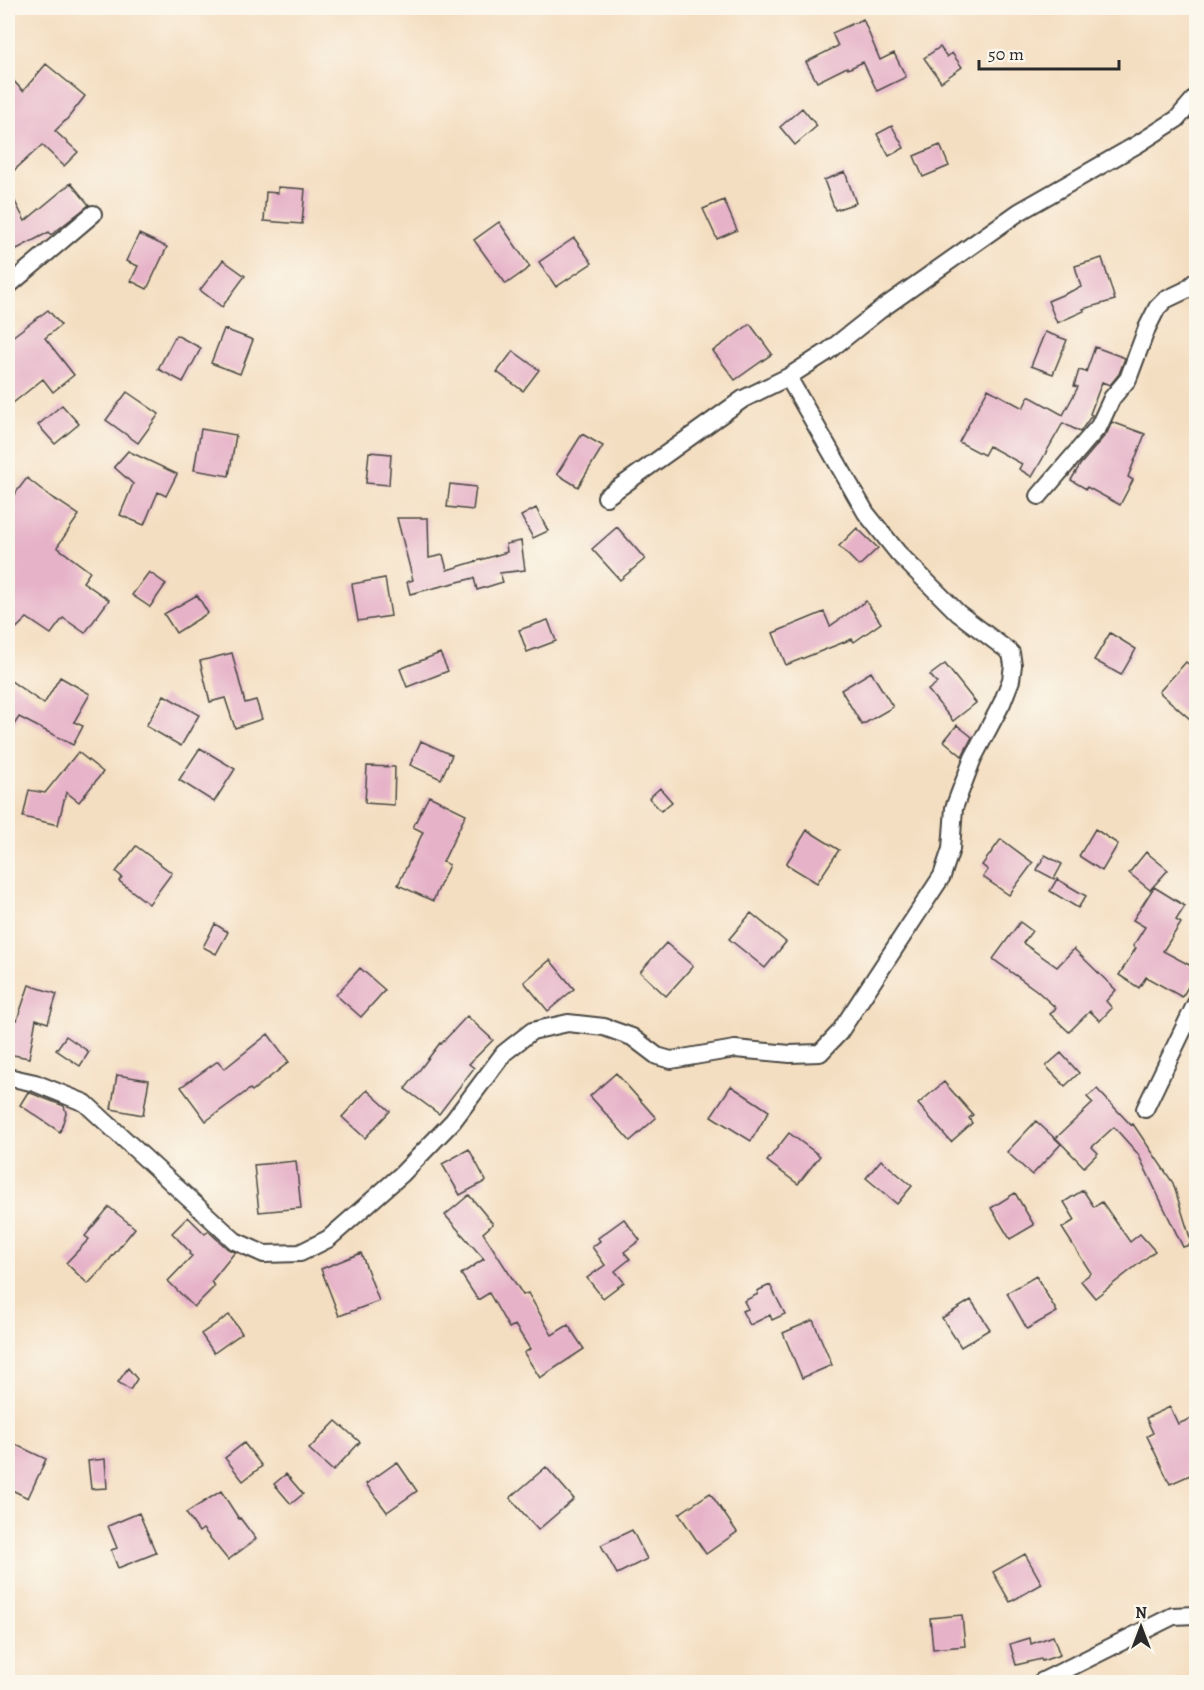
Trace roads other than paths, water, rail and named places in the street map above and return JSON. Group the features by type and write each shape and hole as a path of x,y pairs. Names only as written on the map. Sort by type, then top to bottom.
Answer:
{"street":[{"path":"606,497 743,399 788,377 827,352 880,310 1019,212 1177,120 1197,97"},
{"path":"8,286 93,214"},
{"path":"1039,496 1099,426 1112,398 1128,379 1157,308 1165,300 1186,290 1197,281"},
{"path":"8,1077 35,1083 85,1103 235,1240 264,1254 300,1253 328,1239 402,1174 453,1121 504,1053 532,1031 568,1023 604,1027 632,1037 657,1056 670,1060 735,1050 790,1054 820,1053 839,1033 942,876 951,849 954,808 973,758 1002,703 1011,680 1013,665 1011,653 958,613 898,553 866,513 788,377"},
{"path":"1145,1109 1197,1003"},
{"path":"1041,1683 1173,1616 1197,1616"}]}
